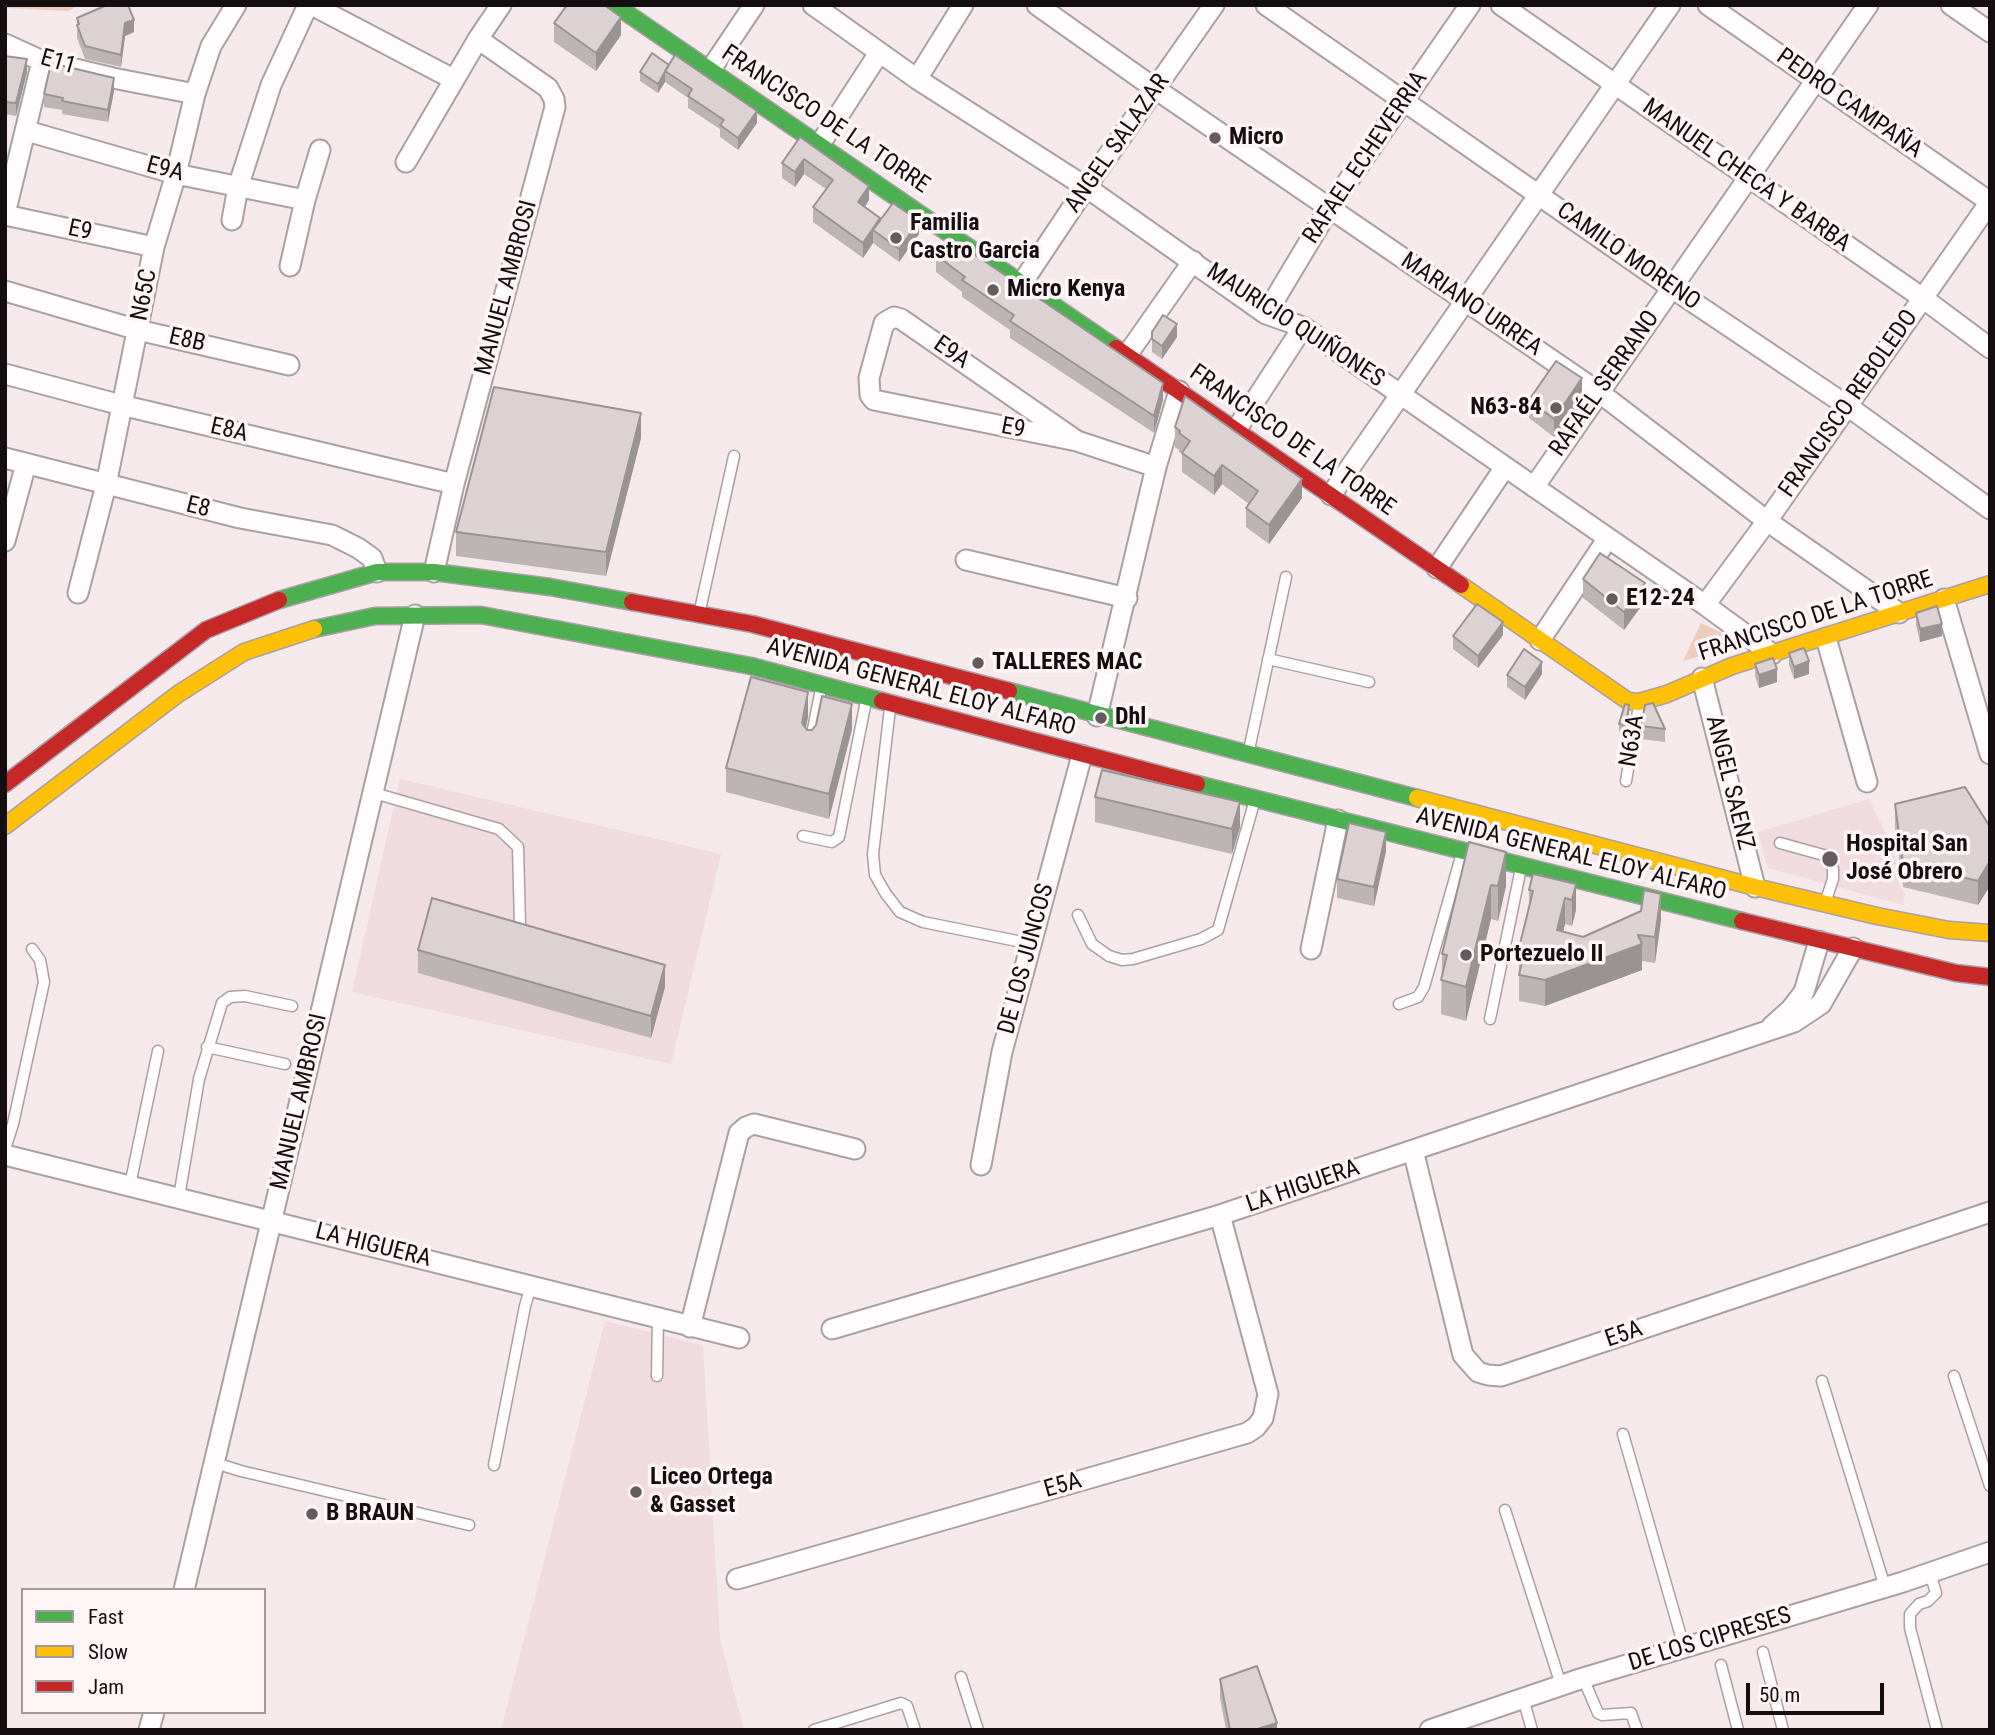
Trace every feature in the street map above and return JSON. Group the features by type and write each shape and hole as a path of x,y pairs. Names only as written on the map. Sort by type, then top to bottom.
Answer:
{"main road":[{"name":"FRANCISCO DE LA TORRE","path":"615,5 1628,701 1639,702 1667,694 1702,678 1772,654 1984,586"},
{"name":"AVENIDA GENERAL ELOY ALFARO","path":"5,784 206,630 275,601 377,572 433,572 550,587 752,624 1755,887 1949,930 1990,933"},
{"name":"AVENIDA GENERAL ELOY ALFARO","path":"5,826 178,694 244,652 316,628 375,616 481,615 751,666 1082,755 1819,941 1956,974 1990,977"}],"street":[{"name":"N65C","path":"78,593 106,485 154,247 176,174 195,94 211,46 236,5"},
{"path":"232,220 238,187 271,85 310,5 453,79"},
{"path":"406,162 453,79 501,5"},
{"path":"711,69 754,5"},
{"name":"MAURICIO QUIÑONES","path":"813,5 917,79 1086,187 1266,314 1303,327 1772,654"},
{"path":"917,79 963,5"},
{"name":"MARIANO URREA","path":"1037,5 1600,393 1768,521 1899,613"},
{"name":"ANGEL SALAZAR","path":"1022,283 1214,5"},
{"name":"CAMILO MORENO","path":"1266,5 1672,288 1846,405 1990,509"},
{"name":"RAFAEL ECHEVERRIA","path":"1266,314 1330,207 1470,5"},
{"name":"MANUEL CHECA Y BARBA","path":"1501,5 1990,348"},
{"path":"1331,495 1670,5"},
{"name":"PEDRO CAMPAÑA","path":"1708,5 1990,202"},
{"name":"RAFAÉL SERRANO","path":"1534,487 1868,5"},
{"path":"1951,5 1990,32"},
{"name":"MANUEL AMBROSI","path":"433,572 454,484 483,393 555,107 548,88 478,39"},
{"name":"E11","path":"5,44 42,61 195,94"},
{"path":"820,144 879,53"},
{"path":"5,215 42,61"},
{"name":"E9A","path":"27,131 176,174 304,200"},
{"path":"290,266 304,200 320,150"},
{"name":"FRANCISCO REBOLEDO","path":"1705,605 1768,521 1846,405 1990,202"},
{"name":"E9","path":"5,215 154,247"},
{"path":"1127,355 1193,261"},
{"name":"E8B","path":"5,291 138,330 289,365"},
{"name":"E9A","path":"870,395 869,378 881,328 888,319 901,319 1077,442"},
{"path":"1236,430 1303,327"},
{"name":"E8A","path":"5,374 121,405 454,484"},
{"path":"1097,716 1156,467 1179,391"},
{"name":"E9","path":"870,395 882,403 1077,442 1156,467"},
{"name":"E8","path":"5,458 240,518 332,535 372,558 377,572"},
{"path":"5,541 26,464"},
{"path":"1437,568 1505,467"},
{"path":"1540,640 1608,538"},
{"path":"966,560 1126,597"},
{"path":"1984,586 1990,571"},
{"path":"1944,599 1990,754"},
{"name":"MANUEL AMBROSI","path":"184,1588 415,615"},
{"path":"1826,638 1867,782"},
{"name":"ANGEL SAENZ","path":"1702,678 1755,887"},
{"name":"DE LOS JUNCOS","path":"981,1165 1002,1052 1082,755"},
{"path":"1311,949 1338,820"},
{"name":"LA HIGUERA","path":"1768,1030 1791,1009 1804,992 1819,941"},
{"name":"LA HIGUERA","path":"832,1329 1220,1215 1797,1021 1821,1004 1853,948"},
{"path":"690,1327 740,1133 746,1126 754,1124 855,1149"},
{"name":"E5A","path":"1413,1150 1463,1355 1478,1372 1489,1375 1501,1376 1990,1212"},
{"name":"LA HIGUERA","path":"5,1155 740,1338"},
{"name":"E5A","path":"737,1579 1247,1433 1256,1427 1263,1419 1268,1394 1220,1215"},
{"name":"DE LOS CIPRESES","path":"1430,1730 1583,1678 1885,1587 1990,1552"}],"lane":[{"path":"699,614 734,456"},
{"path":"1248,754 1286,577"},
{"path":"1268,659 1369,682"},
{"path":"809,748 822,685"},
{"path":"803,836 832,842 839,837 867,697"},
{"name":"N63A","path":"1626,781 1639,702"},
{"path":"890,704 873,854 875,875 880,885 900,912 923,922 1032,944"},
{"path":"374,793 499,829 518,847 520,925"},
{"path":"1078,915 1092,944 1109,956 1122,960 1201,939 1218,930 1255,799"},
{"path":"1780,843 1827,856 1833,869 1833,879 1825,904"},
{"path":"1399,1004 1418,997 1424,987 1462,851"},
{"path":"1490,1019 1521,866"},
{"path":"5,1149 13,1124 44,982 40,960 32,949"},
{"path":"180,1197 199,1079 222,1003 230,997 245,996 292,1006"},
{"path":"207,1047 285,1064"},
{"path":"130,1185 158,1051"},
{"path":"494,1465 531,1286"},
{"path":"657,1376 659,1318"},
{"path":"1954,1376 1990,1486"},
{"path":"1822,1381 1885,1587"},
{"path":"1623,1434 1685,1647"},
{"path":"215,1463 469,1525"},
{"path":"1505,1510 1561,1685"},
{"path":"1930,1573 1936,1593 1928,1601 1919,1604 1910,1614 1910,1628 1937,1730"},
{"path":"1763,1652 1783,1730"},
{"path":"1721,1665 1738,1730"},
{"path":"961,1677 978,1730"},
{"path":"1583,1678 1599,1714 1632,1713 1637,1730"},
{"path":"1523,1698 1532,1730"},
{"path":"814,1730 901,1703 907,1706 915,1730"}],"shaded area":[{"path":"5,5 80,5 68,11 5,8"},
{"path":"1701,623 1743,643 1683,661"},
{"path":"400,779 721,854 671,1064 352,992"},
{"name":"Hospital San José Obrero","path":"1869,799 1894,850 1899,884 1905,893 1903,905 1768,868 1758,832"},
{"name":"Liceo Ortega & Gasset","path":"605,1321 703,1345 720,1639 744,1730 501,1730"}],"building":[{"path":"107,5 128,5 134,20 125,23 121,55 85,46 77,25 77,18"},
{"path":"567,5 604,5 621,17 596,53 554,23"},
{"path":"652,53 669,65 658,84 640,72"},
{"path":"675,55 757,111 738,138 720,125 724,120 688,96 692,89 665,71"},
{"path":"5,56 27,59 16,103 5,102"},
{"path":"51,63 114,78 108,110 62,101 63,98 44,94"},
{"path":"800,137 869,186 858,202 880,218 863,243 813,207 833,180 804,159 795,172 782,163"},
{"path":"893,203 919,221 899,249 873,230"},
{"path":"949,237 1163,383 1154,416 1010,321 1014,315 962,280 965,277 936,255"},
{"path":"1163,315 1177,324 1162,346 1152,339 1152,332"},
{"path":"1556,361 1582,378 1554,419 1529,400"},
{"path":"494,387 641,413 606,552 456,532"},
{"path":"1185,396 1302,479 1269,525 1246,508 1258,491 1222,465 1214,476 1182,453 1190,441 1175,427"},
{"path":"1600,553 1645,583 1624,612 1583,579"},
{"path":"1477,604 1503,622 1478,656 1453,636"},
{"path":"1937,606 1942,624 1920,629 1916,613"},
{"path":"1804,648 1809,661 1794,667 1789,653"},
{"path":"1524,649 1542,662 1525,687 1507,675"},
{"path":"1773,658 1777,669 1759,675 1755,664"},
{"path":"751,677 808,692 802,723 807,730 812,730 816,725 822,696 852,704 829,794 726,768"},
{"path":"1653,703 1665,729 1641,726 1645,705"},
{"path":"1625,704 1629,705 1626,725 1619,724"},
{"path":"1102,770 1240,802 1232,829 1095,797"},
{"path":"1965,787 1990,827 1990,861 1978,881 1903,863 1895,804"},
{"path":"1349,823 1386,832 1374,887 1337,879"},
{"path":"1469,842 1506,852 1498,886 1491,885 1466,987 1441,980 1447,955 1442,954"},
{"path":"1533,874 1576,884 1572,900 1565,898 1557,930 1583,937 1641,911 1644,890 1661,894 1655,937 1638,935 1642,944 1545,980 1519,975 1525,949 1519,948 1533,891 1529,890"},
{"path":"432,898 665,965 651,1016 418,950"},
{"path":"1257,1666 1277,1723 1254,1730 1230,1730 1220,1679"}],"traffic: fast":[{"path":"615,5 1116,348"},
{"path":"279,600 377,572 434,572 550,587 632,602"},
{"path":"314,629 375,616 481,615 751,666 882,701"},
{"path":"1009,691 1417,798"},
{"path":"1197,784 1742,921"}],"traffic: slow":[{"path":"1461,585 1628,701 1639,702 1667,694 1732,666 1990,584"},
{"path":"5,826 178,694 244,652 314,629"},
{"path":"1417,798 1755,887 1877,916 1949,930 1990,933"}],"traffic: jam":[{"path":"1116,348 1461,585"},
{"path":"5,784 206,630 279,600"},
{"path":"632,602 752,624 1009,691"},
{"path":"882,701 1197,784"},
{"path":"1742,921 1956,973 1990,977"}],"place":[{"name":"Micro","path":"1215,138"},
{"name":"Familia Castro Garcia","path":"896,238"},
{"name":"Micro Kenya","path":"993,290"},
{"name":"N63-84","path":"1556,408"},
{"name":"E12-24","path":"1612,599"},
{"name":"TALLERES MAC","path":"978,663"},
{"name":"Dhl","path":"1101,718"},
{"name":"Hospital San José Obrero","path":"1830,859"},
{"name":"Portezuelo II","path":"1466,955"},
{"name":"Liceo Ortega & Gasset","path":"636,1492"},
{"name":"B BRAUN","path":"312,1514"}]}
